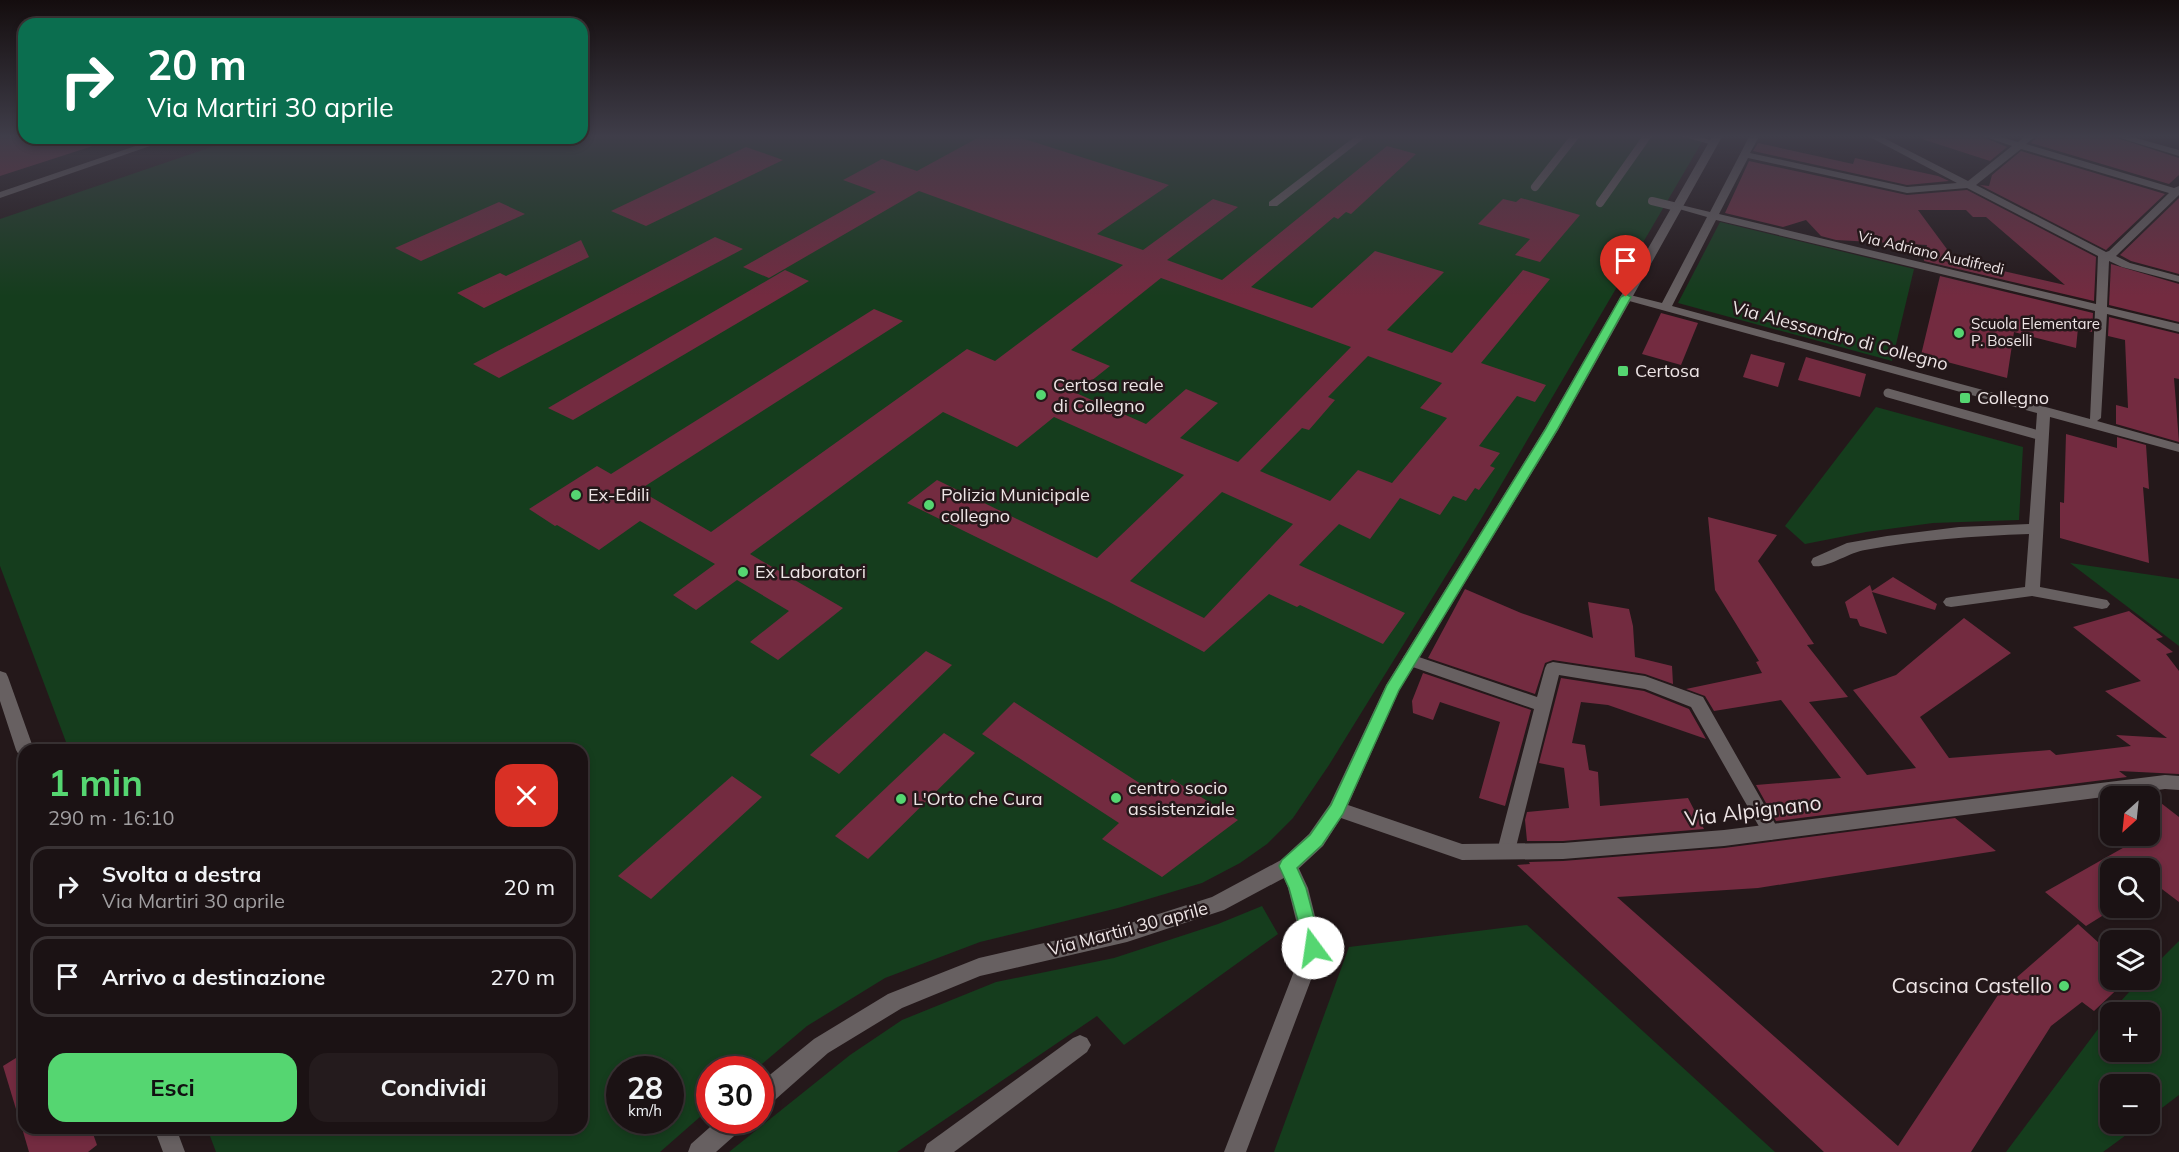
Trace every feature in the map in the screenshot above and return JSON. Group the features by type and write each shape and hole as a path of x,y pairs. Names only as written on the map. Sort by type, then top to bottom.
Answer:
{"street":[{"path":"0,195 18,189"},
{"path":"1273,204 1293,189"},
{"name":"Via Martiri 30 aprile","path":"774,1086 821,1046 894,1001 979,967 1127,933 1217,904 1288,866 1316,840 1338,809 1392,689 1551,430 1687,189"},
{"path":"1665,308 1727,189"},
{"path":"1901,189 1923,189"},
{"path":"1977,189 2126,265 2179,279"},
{"path":"2104,255 2112,254 2177,191"},
{"name":"Via Adriano Audifredi","path":"1677,207 2179,328"},
{"path":"2095,418 2104,255"},
{"name":"Via Alessandro di Collegno","path":"1626,297 2179,448"},
{"path":"2032,591 2044,412"},
{"path":"1818,562 1852,547 1887,541 1959,532 2036,529"},
{"path":"1952,602 2032,591 2102,604"},
{"path":"1410,660 1543,706"},
{"path":"1506,851 1553,668 1610,674 1678,692 1697,702 1771,832"},
{"path":"0,677 23,744"},
{"name":"Via Alpignano","path":"1338,809 1462,852 1563,851 1771,832 2153,783 2179,783"},
{"path":"1235,1152 1313,948 1298,888 1288,866"},
{"path":"935,1152 1080,1045"},
{"path":"167,1134 174,1152"},
{"path":"699,1152 719,1134"}],"lane":[{"path":"1600,203 1610,189"},
{"path":"1652,201 1677,207"},
{"path":"1888,393 2042,436"}],"green space":[{"path":"89,189 1674,189 1481,519 1329,765 1293,818 1267,844 1240,863 1202,883 1118,908 980,942 885,978 807,1026 771,1056 696,1056 696,1120 684,1131 684,1056 606,1056 606,1134 681,1134 660,1152 216,1152 209,1134 588,1134 588,744 67,744 0,566 0,219"},
{"path":"1720,222 1914,269 1892,361 1678,303"},
{"path":"1876,407 2023,447 2019,520 1933,523 1866,532 1805,544 1785,526"},
{"path":"2070,563 2179,579 2179,646"},
{"path":"1262,906 1278,934 1124,1045 1097,1016 897,1152 729,1152 751,1134 774,1134 774,1116 850,1055 902,1020 996,982 1114,958 1218,924"},
{"path":"1527,925 1775,1152 1274,1152 1349,947"},
{"path":"2179,941 2179,1095 2160,1109 2160,1074 2100,1074 2100,1134 2127,1134 2103,1152 2006,1152 2100,1026 2100,1062 2160,1062 2160,1002 2120,1002 2131,990 2160,990 2160,960"}],"building":[{"path":"658,189 723,189 646,226 611,211"},
{"name":"Certosa reale di Collegno","path":"867,189 1163,189 1097,234 1143,250 1213,199 1238,207 1167,260 1222,280 1334,189 1378,189 1351,214 1346,212 1338,219 1334,217 1251,287 1312,308 1375,251 1444,272 1387,330 1452,353 1523,270 1550,279 1481,363 1546,385 1535,402 1517,396 1479,446 1500,453 1490,466 1495,468 1479,490 1475,488 1466,501 1453,496 1440,515 1400,498 1370,539 1339,524 1299,565 1405,613 1383,644 1300,605 1297,607 1269,594 1204,652 1109,602 907,503 937,480 1097,558 1184,475 1054,417 1017,447 943,412 750,554 843,608 778,660 750,642 789,611 737,580 696,610 673,595 715,564 640,521 599,550 529,509 597,466 611,474 874,309 903,321 639,490 711,532 967,349 995,361 1123,265 919,191 769,278 743,267 876,192","holes":["1161,278 1351,347 1238,462 1180,438 1218,403 1186,389 1146,424 1076,393 1110,366 1071,350","1368,356 1442,383 1420,408 1447,418 1392,483 1358,470 1330,501 1260,471 1302,428 1309,430 1335,400 1328,397","1222,492 1293,524 1204,618 1130,581"]},
{"path":"1736,189 1878,189 1907,195 1967,190 2096,257 2094,301 1924,261 1927,245 1836,240 1821,236 1806,220 1783,227 1725,213","holes":["1918,210 1966,210 1973,217 1986,217 2065,285 1955,260"]},
{"path":"1987,189 2147,189 2165,194 2106,250"},
{"path":"1521,198 1580,215 1540,262 1515,255 1530,239 1478,224 1503,199 1516,202"},
{"path":"2179,198 2179,274 2131,261 2120,255"},
{"path":"499,202 525,214 421,261 395,248"},
{"path":"715,237 743,249 499,378 473,364"},
{"path":"581,240 589,257 484,308 457,293 500,273 506,276"},
{"path":"2111,264 2179,284 2179,322 2109,305"},
{"path":"785,270 809,281 573,420 548,408"},
{"name":"Scuola Elementare P. Boselli","path":"1940,276 2093,313 2092,332 2078,328 2076,348 2014,332 2007,378 1921,355"},
{"path":"1661,313 1698,323 1681,365 1642,354"},
{"path":"2109,317 2179,334 2179,379 2174,378 2179,442 2116,424 2116,405 2128,408 2125,340 2108,336"},
{"path":"1751,354 1785,363 1778,387 1743,377"},
{"path":"1806,357 1866,374 1860,397 1798,380"},
{"path":"2066,434 2117,448 2117,437 2146,445 2149,489 2143,487 2149,563 2060,538 2060,502 2064,503"},
{"path":"1708,517 1777,535 1758,561 1814,644 1807,645 1848,697 1809,702 1867,775 1916,768 1853,690 1896,675 1964,618 2011,653 1920,717 1949,758 2050,750 2056,755 2131,746 2116,735 2167,738 2105,691 2141,681 2073,627 2129,611 2163,637 2156,639 2173,652 2166,654 2179,671 2179,774 2119,771 2127,777 1776,821 1756,785 1841,778 1781,700 1714,711 1705,696 1686,689 1762,673 1756,662 1759,661 1715,590"},
{"path":"1893,577 1937,604 1935,610 1872,592 1887,634 1860,626 1857,619 1850,618 1845,602 1870,585 1872,591"},
{"path":"1465,589 1521,613 1593,638 1588,602 1629,609 1633,626 1635,657 1672,666 1673,684 1645,674 1553,660 1545,663 1535,694 1428,658"},
{"path":"926,651 952,665 839,774 810,755"},
{"path":"1423,673 1531,710 1505,806 1479,798 1500,722 1440,702 1433,720 1413,713 1412,701"},
{"path":"1561,678 1644,691 1689,709 1706,739 1608,705 1581,702 1572,743 1585,745 1589,770 1598,772 1600,806 1688,798 1704,829 1563,841 1527,841 1525,820 1527,812 1569,808 1564,768 1539,763"},
{"path":"1014,702 1158,795 1172,779 1238,820 1162,877 1102,839 1119,823 982,734"},
{"path":"944,733 975,753 868,859 835,836"},
{"path":"732,776 762,797 651,899 618,876"},
{"path":"2160,802 2179,817 2179,902 2160,888 2160,858 2105,858 2126,846 2160,846"},
{"name":"Cascina Castello","path":"1955,818 1996,851 1758,888 1617,897 1898,1146 2000,992 2078,924 2100,944 2100,990 2116,990 2104,1002 2100,1002 2100,1005 2094,1011 2082,1002 2051,1026 1971,1152 1824,1152 1517,865 1530,864 1529,862 1724,848"},
{"path":"2100,861 2100,917 2086,926 2045,892"},
{"path":"18,1057 18,1116 3,1066"},
{"path":"24,1134 93,1134 97,1145 88,1152 29,1152"}],"place":[{"name":"Scuola Elementare P. Boselli","path":"1959,333"},
{"name":"Certosa","path":"1623,371"},
{"name":"Certosa reale di Collegno","path":"1041,395"},
{"name":"Collegno","path":"1965,398"},
{"name":"Ex-Edili","path":"576,495"},
{"name":"Polizia Municipale collegno","path":"929,505"},
{"name":"Ex Laboratori","path":"743,572"},
{"name":"centro socio assistenziale","path":"1116,798"},
{"name":"L'Orto che Cura","path":"901,799"},
{"name":"Cascina Castello","path":"2064,986"}],"route":[{"path":"1313,948 1298,888 1288,866 1316,840 1338,809 1392,689 1551,430 1626,297"}]}
